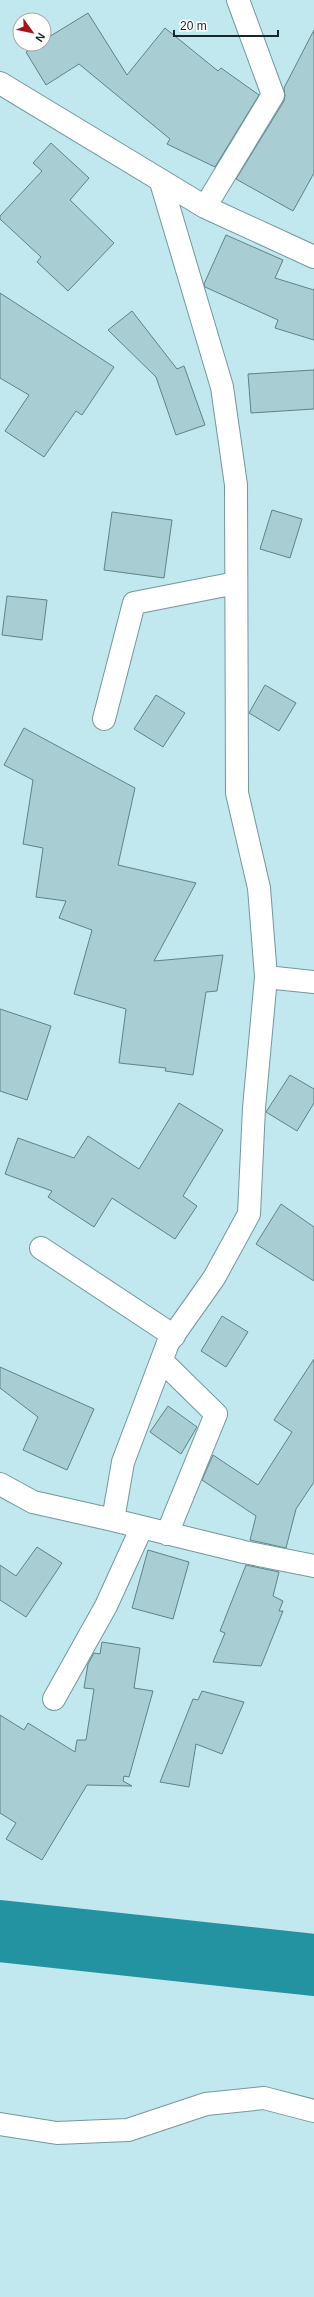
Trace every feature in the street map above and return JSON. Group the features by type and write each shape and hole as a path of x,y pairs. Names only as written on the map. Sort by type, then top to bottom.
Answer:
{"street":[{"path":"205,207 273,95 238,0"},
{"path":"0,83 161,182 205,207 314,257"},
{"path":"113,1520 123,1462 168,1343 214,1278 249,1214 254,1108 266,977 259,888 237,793 236,485 222,387 161,182"},
{"path":"104,720 134,603 236,583"},
{"path":"266,977 314,982"},
{"path":"41,1248 174,1336"},
{"path":"162,1361 216,1414 167,1534"},
{"path":"0,1484 33,1502 244,1552 314,1566"},
{"path":"54,1699 106,1606 142,1527"},
{"path":"0,2124 57,2133 128,2130 206,2104 264,2098 314,2110"}],"building":[{"path":"88,13 127,75 165,28 218,71 221,68 259,95 215,167 167,144 170,139 79,64 46,85 26,52 52,52 52,35"},
{"path":"314,30 314,173 293,211 236,179 284,101 284,88"},
{"path":"51,143 89,178 70,200 114,243 68,291 37,262 41,257 0,219 0,216 42,171 33,163"},
{"path":"226,235 283,260 275,278 314,290 314,340 275,328 278,320 205,287 204,284"},
{"path":"0,293 114,367 82,415 76,411 44,457 5,431 29,395 0,378"},
{"path":"132,311 177,369 184,366 205,425 176,435 156,377 108,330"},
{"path":"314,370 314,409 251,413 248,374"},
{"path":"272,510 302,519 290,558 260,549"},
{"path":"112,512 172,520 164,578 104,570"},
{"path":"7,596 47,600 42,640 2,635"},
{"path":"265,685 296,703 279,731 249,713"},
{"path":"156,695 185,713 163,747 134,729"},
{"path":"24,728 135,788 118,865 196,883 154,961 223,955 217,991 206,992 193,1075 165,1071 166,1068 119,1063 126,1009 74,994 92,930 59,918 66,901 36,897 43,848 23,844 33,780 4,765"},
{"path":"0,1009 51,1026 27,1100 0,1091"},
{"path":"290,1075 314,1089 314,1103 297,1131 266,1112"},
{"path":"179,1103 223,1130 183,1196 197,1206 175,1239 112,1198 94,1227 48,1197 52,1191 5,1174 18,1138 74,1158 88,1136 139,1169"},
{"path":"281,1204 314,1227 314,1281 256,1244"},
{"path":"222,1316 248,1332 226,1367 201,1351"},
{"path":"314,1359 314,1482 296,1509 286,1548 250,1540 256,1516 202,1480 213,1455 258,1485 292,1432 274,1420"},
{"path":"0,1367 94,1409 67,1470 23,1450 38,1417 0,1388"},
{"path":"168,1406 197,1427 181,1454 150,1432"},
{"path":"37,1547 62,1563 26,1617 0,1600 0,1565 16,1576"},
{"path":"148,1550 189,1562 173,1619 132,1608"},
{"path":"246,1565 279,1572 273,1596 283,1601 279,1611 283,1611 261,1666 213,1662 225,1633 220,1631"},
{"path":"102,1642 140,1648 134,1688 153,1691 129,1777 124,1776 123,1781 132,1786 87,1785 42,1860 6,1839 16,1823 0,1813 0,1715 24,1730 28,1723 75,1752 77,1740 86,1740 94,1689 84,1688 88,1664 94,1653 100,1654"},
{"path":"202,1691 244,1702 222,1754 196,1744 189,1787 160,1782 193,1699 198,1700"}],"waterway":[{"path":"0,1931 314,1965"}]}
